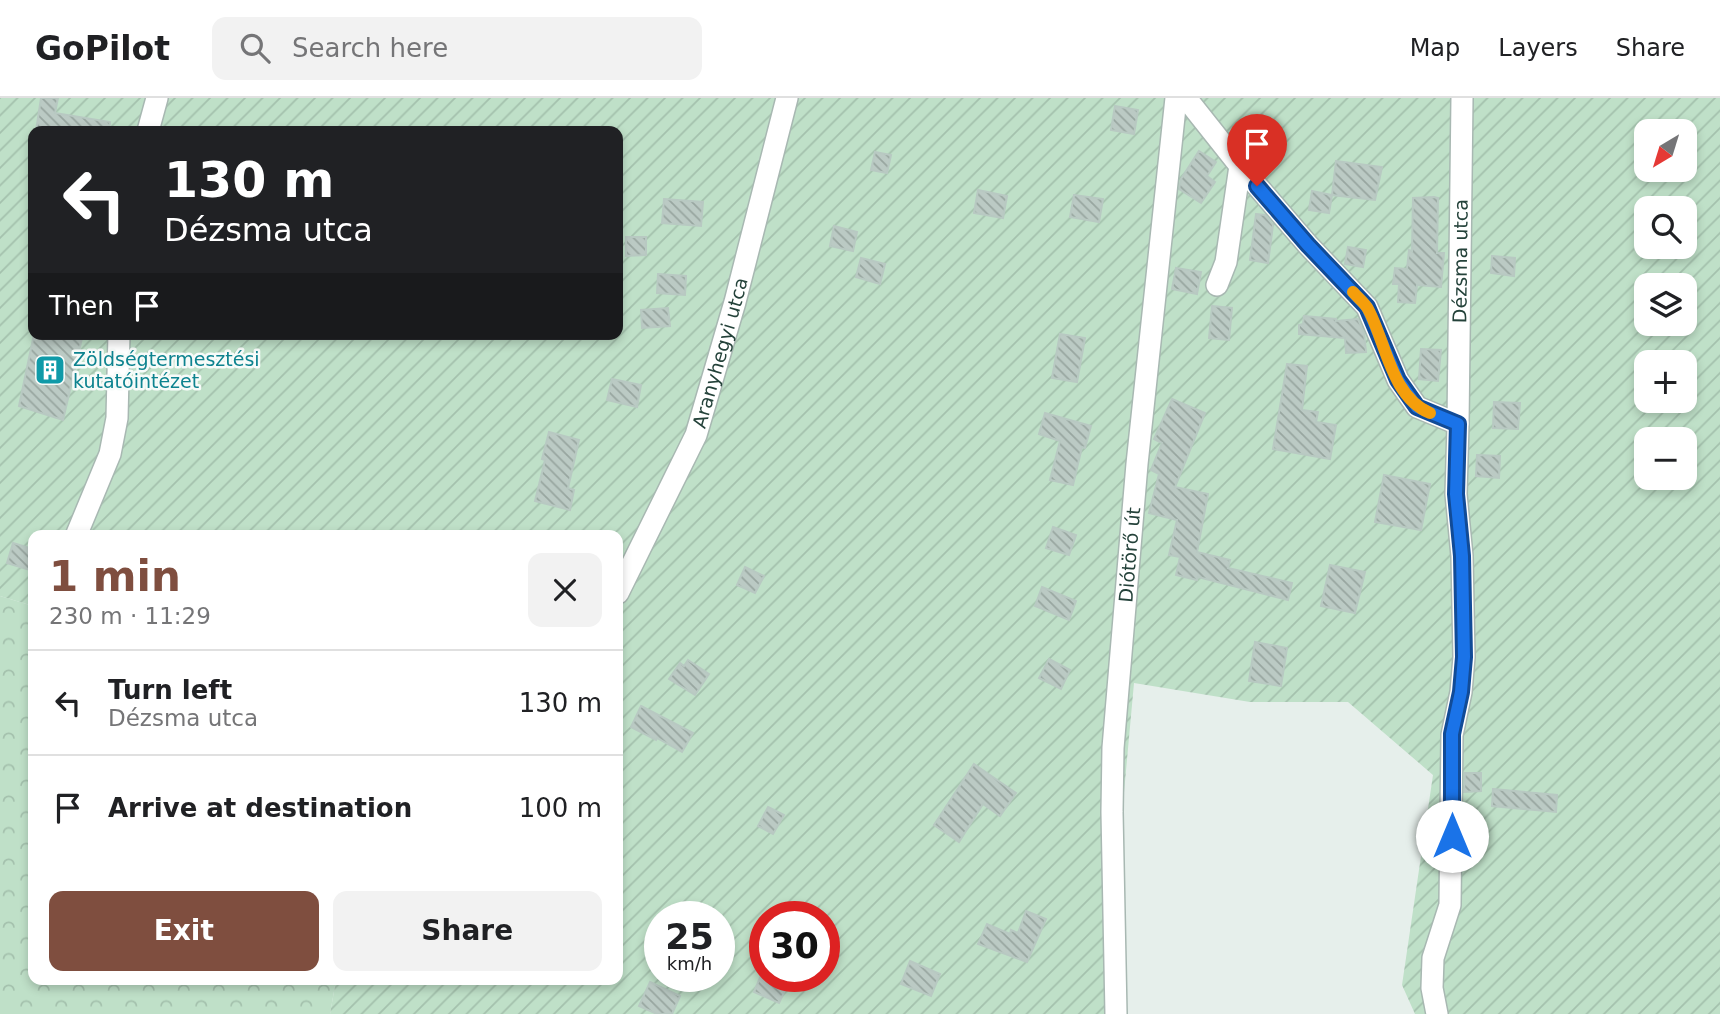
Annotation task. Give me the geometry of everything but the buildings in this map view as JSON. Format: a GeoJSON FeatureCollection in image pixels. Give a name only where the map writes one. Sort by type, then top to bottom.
{"type":"FeatureCollection","features":[{"type":"Feature","properties":{"kind":"street"},"geometry":{"type":"LineString","coordinates":[[149,126],[157,98]]}},
{"type":"Feature","properties":{"kind":"street","name":"Aranyhegyi utca"},"geometry":{"type":"LineString","coordinates":[[623,583],[696,435],[735,302],[787,98]]}},
{"type":"Feature","properties":{"kind":"street","name":"Diótörő út"},"geometry":{"type":"LineString","coordinates":[[1116,1014],[1113,748],[1137,464],[1176,98]]}},
{"type":"Feature","properties":{"kind":"street"},"geometry":{"type":"LineString","coordinates":[[1185,98],[1308,245],[1367,307],[1398,380],[1417,407],[1458,424]]}},
{"type":"Feature","properties":{"kind":"street","name":"Dézsma utca"},"geometry":{"type":"LineString","coordinates":[[1437,1014],[1432,988],[1433,958],[1450,905],[1452,734],[1461,692],[1464,657],[1462,556],[1456,494],[1462,98]]}},
{"type":"Feature","properties":{"kind":"street"},"geometry":{"type":"LineString","coordinates":[[1217,285],[1226,262],[1240,166]]}},
{"type":"Feature","properties":{"kind":"street"},"geometry":{"type":"LineString","coordinates":[[78,530],[110,454],[117,418],[119,340]]}},
{"type":"Feature","properties":{"kind":"green space"},"geometry":{"type":"Polygon","coordinates":[[[0,98],[1720,98],[1720,1014],[1415,1014],[1402,985],[1433,775],[1348,702],[1250,702],[1134,683],[1116,880],[1127,1014],[330,1014],[335,985],[623,985],[623,530],[28,530],[28,604],[0,596],[0,98]]]}},
{"type":"Feature","properties":{"kind":"green space"},"geometry":{"type":"Polygon","coordinates":[[[0,596],[28,604],[28,985],[335,985],[330,1014],[0,1014],[0,596]]]}},
{"type":"Feature","properties":{"kind":"slow traffic"},"geometry":{"type":"LineString","coordinates":[[1353,292],[1367,307],[1398,380],[1417,407],[1430,413]]}},
{"type":"Feature","properties":{"kind":"place","name":"Zöldségtermesztési kutatóintézet"},"geometry":{"type":"Point","coordinates":[50,370]}},
{"type":"Feature","properties":{"kind":"route"},"geometry":{"type":"LineString","coordinates":[[1257,186],[1367,307],[1398,380],[1417,407],[1458,424],[1456,494],[1462,556],[1464,657],[1461,692],[1452,734],[1452,836]]}}]}
